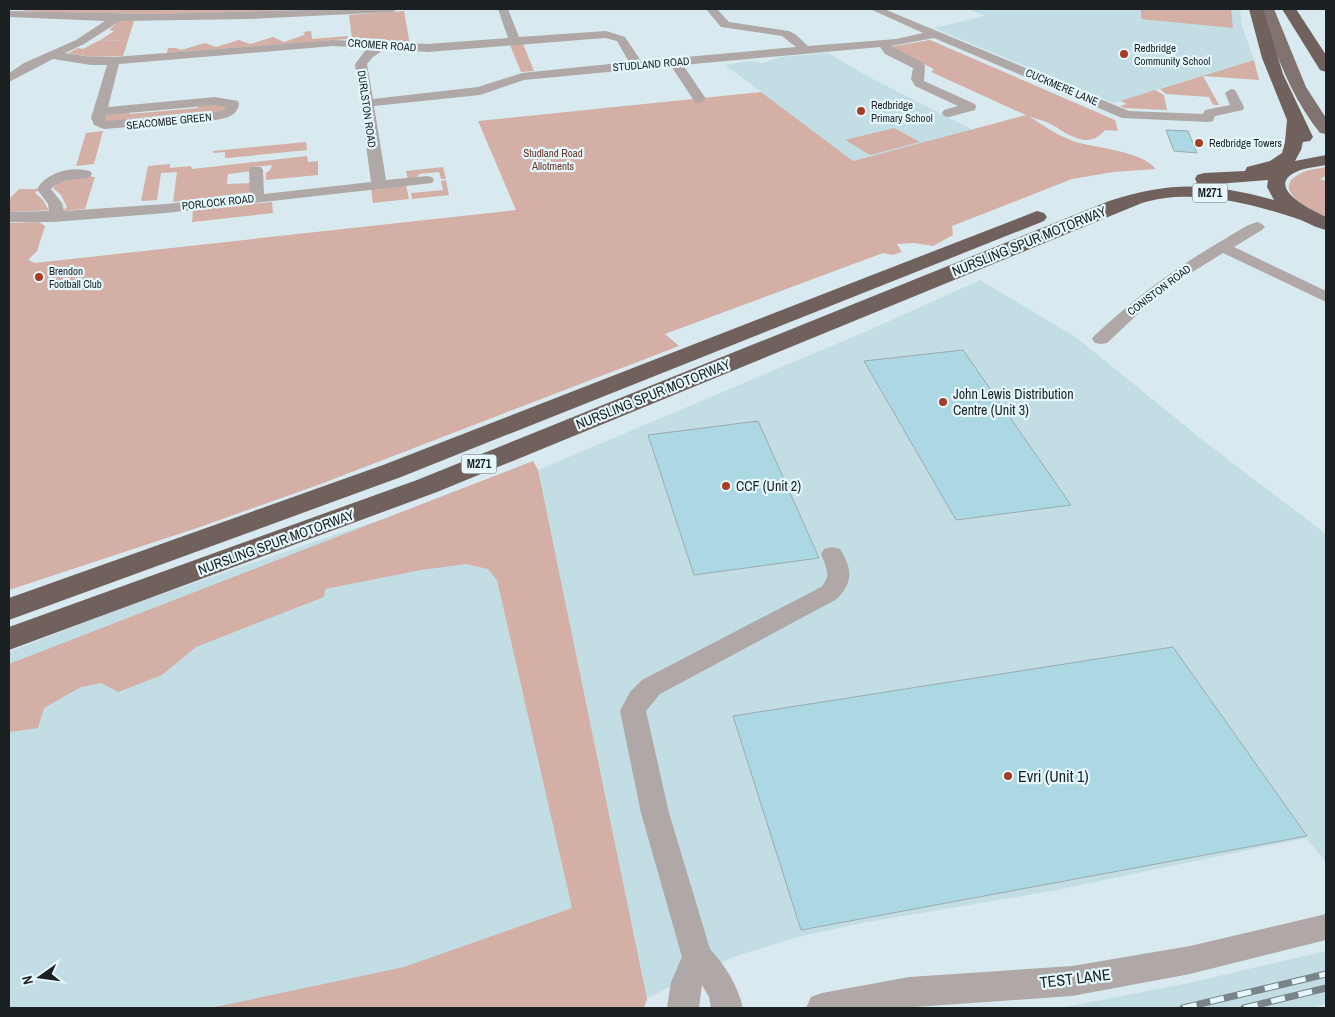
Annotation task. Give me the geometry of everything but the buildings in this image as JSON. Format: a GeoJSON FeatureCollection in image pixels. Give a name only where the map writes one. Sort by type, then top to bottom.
{"type":"FeatureCollection","features":[{"type":"Feature","properties":{"kind":"highway"},"geometry":{"type":"LineString","coordinates":[[1256,9],[1270,63],[1295,120],[1317,162]]}},
{"type":"Feature","properties":{"kind":"highway"},"geometry":{"type":"LineString","coordinates":[[1289,9],[1324,60]]}},
{"type":"Feature","properties":{"kind":"highway","name":"M271"},"geometry":{"type":"LineString","coordinates":[[1154,180],[1183,176],[1244,173],[1276,165],[1286,160],[1295,147],[1295,120]]}},
{"type":"Feature","properties":{"kind":"highway","name":"NURSLING SPUR MOTORWAY"},"geometry":{"type":"LineString","coordinates":[[9,609],[392,471],[1101,192],[1154,180],[1242,178],[1280,174],[1317,162]]}},
{"type":"Feature","properties":{"kind":"highway"},"geometry":{"type":"LineString","coordinates":[[1280,174],[1275,183],[1277,192],[1302,214],[1326,224]]}},
{"type":"Feature","properties":{"kind":"highway","name":"NURSLING SPUR MOTORWAY"},"geometry":{"type":"LineString","coordinates":[[9,639],[427,486],[1124,203],[1153,194],[1203,192],[1247,199],[1302,214]]}},
{"type":"Feature","properties":{"kind":"main road"},"geometry":{"type":"LineString","coordinates":[[1267,9],[1297,84],[1323,119]]}},
{"type":"Feature","properties":{"kind":"main road"},"geometry":{"type":"LineString","coordinates":[[1279,9],[1312,85],[1323,119]]}},
{"type":"Feature","properties":{"kind":"street"},"geometry":{"type":"LineString","coordinates":[[9,14],[118,17],[274,15],[391,9]]}},
{"type":"Feature","properties":{"kind":"street"},"geometry":{"type":"LineString","coordinates":[[503,9],[515,41]]}},
{"type":"Feature","properties":{"kind":"street"},"geometry":{"type":"LineString","coordinates":[[711,9],[725,25],[785,33],[791,36],[805,50]]}},
{"type":"Feature","properties":{"kind":"street","name":"CUCKMERE LANE"},"geometry":{"type":"LineString","coordinates":[[875,9],[1127,115],[1208,118],[1210,112],[1238,108],[1231,93]]}},
{"type":"Feature","properties":{"kind":"street"},"geometry":{"type":"LineString","coordinates":[[9,78],[28,66],[80,42],[118,17]]}},
{"type":"Feature","properties":{"kind":"street","name":"STUDLAND ROAD"},"geometry":{"type":"LineString","coordinates":[[367,103],[465,93],[537,75],[883,43],[936,34]]}},
{"type":"Feature","properties":{"kind":"street","name":"CROMER ROAD"},"geometry":{"type":"LineString","coordinates":[[52,55],[83,60],[114,61],[333,43],[369,43],[384,46],[428,48],[610,35],[621,40],[636,65]]}},
{"type":"Feature","properties":{"kind":"street"},"geometry":{"type":"LineString","coordinates":[[883,43],[889,51],[919,66],[917,79],[919,83],[970,107]]}},
{"type":"Feature","properties":{"kind":"street","name":"DURLSTON ROAD"},"geometry":{"type":"LineString","coordinates":[[379,185],[361,64],[369,54],[384,46]]}},
{"type":"Feature","properties":{"kind":"street"},"geometry":{"type":"LineString","coordinates":[[101,110],[114,61]]}},
{"type":"Feature","properties":{"kind":"street"},"geometry":{"type":"LineString","coordinates":[[675,62],[700,99]]}},
{"type":"Feature","properties":{"kind":"street","name":"SEACOMBE GREEN"},"geometry":{"type":"LineString","coordinates":[[215,100],[233,104],[232,109],[226,114],[216,116],[118,126],[104,125],[99,122],[98,118],[101,110],[215,100]]}},
{"type":"Feature","properties":{"kind":"street"},"geometry":{"type":"LineString","coordinates":[[949,113],[986,103]]}},
{"type":"Feature","properties":{"kind":"street"},"geometry":{"type":"LineString","coordinates":[[53,217],[57,210],[55,203],[44,189],[46,185],[68,172],[85,174]]}},
{"type":"Feature","properties":{"kind":"street"},"geometry":{"type":"LineString","coordinates":[[252,174],[257,198]]}},
{"type":"Feature","properties":{"kind":"street","name":"PORLOCK ROAD"},"geometry":{"type":"LineString","coordinates":[[9,217],[53,217],[427,180]]}},
{"type":"Feature","properties":{"kind":"street","name":"CONISTON ROAD"},"geometry":{"type":"LineString","coordinates":[[1101,339],[1134,308],[1172,278],[1257,227]]}},
{"type":"Feature","properties":{"kind":"street"},"geometry":{"type":"LineString","coordinates":[[1222,247],[1326,297]]}},
{"type":"Feature","properties":{"kind":"street"},"geometry":{"type":"LineString","coordinates":[[727,1008],[724,994],[715,977],[697,958],[655,813],[633,712],[639,699],[651,687],[829,593],[838,585],[840,577],[832,554]]}},
{"type":"Feature","properties":{"kind":"street","name":"TEST LANE"},"geometry":{"type":"LineString","coordinates":[[822,1008],[909,992],[1072,981],[1190,960],[1326,928]]}},
{"type":"Feature","properties":{"kind":"street"},"geometry":{"type":"LineString","coordinates":[[683,1008],[687,982],[697,958]]}},
{"type":"Feature","properties":{"kind":"shaded area","name":"Redbridge Community School"},"geometry":{"type":"Polygon","coordinates":[[[969,9],[1240,9],[1242,26],[1254,60],[1113,103],[934,28],[985,16],[969,9]]]}},
{"type":"Feature","properties":{"kind":"shaded area","name":"Redbridge Primary School"},"geometry":{"type":"Polygon","coordinates":[[[828,53],[869,77],[973,130],[853,161],[725,65],[750,61],[763,63],[780,57],[828,53]]]}},
{"type":"Feature","properties":{"kind":"shaded area"},"geometry":{"type":"Polygon","coordinates":[[[980,280],[1077,338],[1205,442],[1326,534],[1326,862],[1306,838],[1052,891],[862,923],[802,936],[736,956],[626,1008],[9,1008],[9,652],[124,607],[349,530],[538,470],[867,331],[980,280]]]}},
{"type":"Feature","properties":{"kind":"shaded area"},"geometry":{"type":"Polygon","coordinates":[[[1326,951],[1326,1004],[1308,1008],[1060,1008],[1189,983],[1326,951]]]}},
{"type":"Feature","properties":{"kind":"green space"},"geometry":{"type":"Polygon","coordinates":[[[9,9],[332,9],[157,14],[39,12],[9,9]]]}},
{"type":"Feature","properties":{"kind":"green space"},"geometry":{"type":"Polygon","coordinates":[[[1141,9],[1231,9],[1233,28],[1141,19],[1141,9]]]}},
{"type":"Feature","properties":{"kind":"green space"},"geometry":{"type":"Polygon","coordinates":[[[404,11],[410,45],[375,39],[352,39],[349,15],[404,11]]]}},
{"type":"Feature","properties":{"kind":"green space"},"geometry":{"type":"Polygon","coordinates":[[[119,21],[134,21],[128,40],[99,41],[114,31],[109,30],[119,21]]]}},
{"type":"Feature","properties":{"kind":"green space"},"geometry":{"type":"Polygon","coordinates":[[[311,31],[312,39],[348,36],[348,39],[167,53],[168,48],[181,50],[205,43],[216,47],[239,40],[250,44],[273,37],[284,42],[304,35],[303,32],[311,31]]]}},
{"type":"Feature","properties":{"kind":"green space"},"geometry":{"type":"Polygon","coordinates":[[[128,40],[123,56],[91,57],[68,53],[78,48],[83,49],[98,41],[128,40]]]}},
{"type":"Feature","properties":{"kind":"green space","name":"Studland Road Allotments"},"geometry":{"type":"Polygon","coordinates":[[[930,40],[1115,120],[1118,131],[1105,130],[1094,138],[1083,140],[1071,136],[1048,123],[1030,117],[1067,139],[1129,154],[1149,163],[1156,169],[1113,172],[1072,179],[952,226],[953,235],[933,246],[914,243],[897,244],[902,252],[892,255],[883,253],[665,334],[679,346],[318,485],[197,528],[9,590],[9,223],[39,222],[45,226],[37,251],[28,260],[35,263],[516,210],[478,121],[761,92],[853,161],[1026,115],[931,72],[934,69],[889,47],[930,40]]]}},
{"type":"Feature","properties":{"kind":"green space"},"geometry":{"type":"Polygon","coordinates":[[[523,44],[534,71],[521,72],[510,45],[523,44]]]}},
{"type":"Feature","properties":{"kind":"green space"},"geometry":{"type":"Polygon","coordinates":[[[1254,60],[1259,80],[1203,76],[1219,105],[1213,105],[1209,97],[1166,94],[1160,89],[1254,60]]]}},
{"type":"Feature","properties":{"kind":"green space"},"geometry":{"type":"Polygon","coordinates":[[[1155,90],[1164,95],[1167,110],[1124,108],[1120,106],[1127,104],[1120,101],[1155,90]]]}},
{"type":"Feature","properties":{"kind":"green space"},"geometry":{"type":"Polygon","coordinates":[[[206,103],[227,106],[221,113],[196,117],[197,112],[128,119],[126,123],[108,123],[104,120],[104,117],[107,115],[130,110],[129,114],[198,108],[198,104],[206,103]]]}},
{"type":"Feature","properties":{"kind":"green space"},"geometry":{"type":"Polygon","coordinates":[[[894,128],[920,142],[870,155],[845,140],[894,128]]]}},
{"type":"Feature","properties":{"kind":"green space"},"geometry":{"type":"Polygon","coordinates":[[[103,131],[94,164],[76,166],[86,133],[103,131]]]}},
{"type":"Feature","properties":{"kind":"green space"},"geometry":{"type":"Polygon","coordinates":[[[306,142],[307,150],[228,158],[225,158],[225,152],[213,153],[213,151],[306,142]]]}},
{"type":"Feature","properties":{"kind":"green space"},"geometry":{"type":"Polygon","coordinates":[[[307,156],[308,162],[318,161],[318,175],[266,180],[266,173],[272,165],[253,167],[253,171],[228,174],[227,184],[253,183],[254,192],[173,202],[177,172],[161,173],[157,200],[141,201],[148,166],[170,164],[170,168],[191,166],[192,169],[307,156]]]}},
{"type":"Feature","properties":{"kind":"green space"},"geometry":{"type":"Polygon","coordinates":[[[443,167],[446,179],[441,179],[439,172],[419,174],[416,178],[408,180],[406,171],[443,167]]]}},
{"type":"Feature","properties":{"kind":"green space"},"geometry":{"type":"Polygon","coordinates":[[[1326,167],[1326,176],[1320,179],[1326,181],[1326,218],[1298,201],[1292,195],[1289,188],[1290,182],[1299,174],[1326,167]]]}},
{"type":"Feature","properties":{"kind":"green space"},"geometry":{"type":"Polygon","coordinates":[[[85,176],[95,177],[85,209],[62,211],[67,207],[61,195],[53,188],[57,183],[85,176]]]}},
{"type":"Feature","properties":{"kind":"green space"},"geometry":{"type":"Polygon","coordinates":[[[446,180],[449,195],[412,199],[411,193],[443,190],[441,181],[446,180]]]}},
{"type":"Feature","properties":{"kind":"green space"},"geometry":{"type":"Polygon","coordinates":[[[406,185],[409,199],[373,203],[371,188],[406,185]]]}},
{"type":"Feature","properties":{"kind":"green space"},"geometry":{"type":"Polygon","coordinates":[[[19,189],[40,189],[35,193],[43,200],[48,209],[52,210],[9,212],[9,199],[19,189]]]}},
{"type":"Feature","properties":{"kind":"green space"},"geometry":{"type":"Polygon","coordinates":[[[272,202],[273,213],[192,222],[193,210],[272,202]]]}},
{"type":"Feature","properties":{"kind":"green space"},"geometry":{"type":"Polygon","coordinates":[[[533,461],[538,470],[647,999],[644,1008],[211,1008],[404,967],[572,908],[497,580],[488,569],[466,564],[421,570],[325,589],[324,597],[196,647],[162,675],[118,692],[101,683],[81,687],[44,708],[38,728],[9,732],[9,664],[533,461]]]}},
{"type":"Feature","properties":{"kind":"railway"},"geometry":{"type":"LineString","coordinates":[[1183,1008],[1326,974]]}},
{"type":"Feature","properties":{"kind":"railway"},"geometry":{"type":"LineString","coordinates":[[1244,1008],[1326,988]]}},
{"type":"Feature","properties":{"kind":"place","name":"Redbridge Community School"},"geometry":{"type":"Point","coordinates":[1124,54]}},
{"type":"Feature","properties":{"kind":"place","name":"Redbridge Primary School"},"geometry":{"type":"Point","coordinates":[861,111]}},
{"type":"Feature","properties":{"kind":"place","name":"Redbridge Towers"},"geometry":{"type":"Point","coordinates":[1199,143]}},
{"type":"Feature","properties":{"kind":"place","name":"Brendon Football Club"},"geometry":{"type":"Point","coordinates":[39,277]}},
{"type":"Feature","properties":{"kind":"place","name":"John Lewis Distribution Centre (Unit 3)"},"geometry":{"type":"Point","coordinates":[943,402]}},
{"type":"Feature","properties":{"kind":"place","name":"CCF (Unit 2)"},"geometry":{"type":"Point","coordinates":[726,486]}},
{"type":"Feature","properties":{"kind":"place","name":"Evri (Unit 1)"},"geometry":{"type":"Point","coordinates":[1008,776]}}]}
